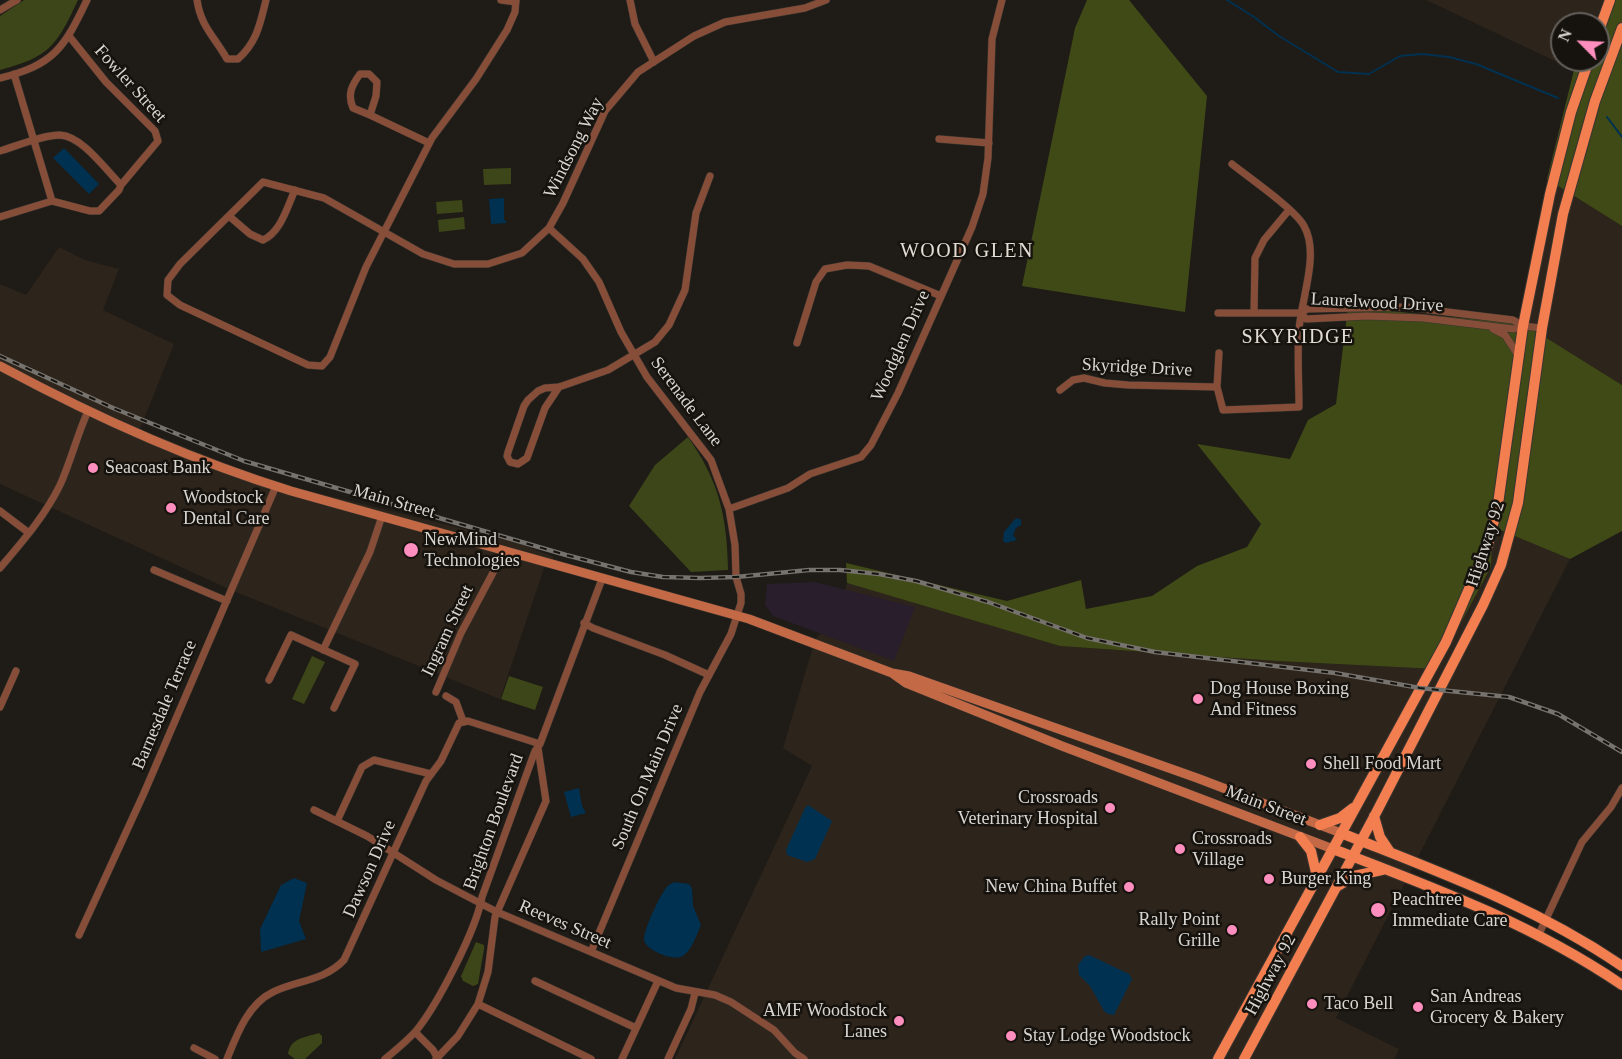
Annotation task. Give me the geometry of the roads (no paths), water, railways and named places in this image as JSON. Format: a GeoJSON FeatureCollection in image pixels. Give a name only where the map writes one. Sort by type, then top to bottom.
{"type":"FeatureCollection","features":[{"type":"Feature","properties":{"kind":"main road","name":"Highway 92"},"geometry":{"type":"LineString","coordinates":[[1244,1059],[1361,841],[1501,565],[1518,503],[1542,328],[1567,194],[1595,101],[1622,28]]}},
{"type":"Feature","properties":{"kind":"main road","name":"Highway 92"},"geometry":{"type":"LineString","coordinates":[[1218,1059],[1454,625],[1488,545],[1495,520],[1522,326],[1550,194],[1571,112],[1585,72]]}},
{"type":"Feature","properties":{"kind":"main road","name":"Main Street"},"geometry":{"type":"LineString","coordinates":[[0,366],[88,411],[202,461],[276,486],[769,627],[892,673],[909,675],[1197,778],[1488,891],[1546,920],[1622,966]]}},
{"type":"Feature","properties":{"kind":"main road"},"geometry":{"type":"LineString","coordinates":[[1454,625],[1469,631]]}},
{"type":"Feature","properties":{"kind":"main road","name":"Main Street"},"geometry":{"type":"LineString","coordinates":[[892,673],[906,683],[1011,726],[1481,908],[1539,934],[1585,960],[1622,985]]}},
{"type":"Feature","properties":{"kind":"main road"},"geometry":{"type":"LineString","coordinates":[[1320,825],[1340,818],[1357,804]]}},
{"type":"Feature","properties":{"kind":"main road"},"geometry":{"type":"LineString","coordinates":[[1374,816],[1380,837],[1390,852]]}},
{"type":"Feature","properties":{"kind":"main road"},"geometry":{"type":"LineString","coordinates":[[1300,837],[1311,851],[1317,877]]}},
{"type":"Feature","properties":{"kind":"main road"},"geometry":{"type":"LineString","coordinates":[[1336,888],[1354,876],[1385,870]]}},
{"type":"Feature","properties":{"kind":"street"},"geometry":{"type":"LineString","coordinates":[[0,10],[17,0]]}},
{"type":"Feature","properties":{"kind":"street"},"geometry":{"type":"LineString","coordinates":[[0,78],[44,62],[62,46],[87,0]]}},
{"type":"Feature","properties":{"kind":"street"},"geometry":{"type":"LineString","coordinates":[[197,0],[203,25],[218,43],[227,59],[238,59],[256,38],[266,0]]}},
{"type":"Feature","properties":{"kind":"street"},"geometry":{"type":"LineString","coordinates":[[501,0],[516,1]]}},
{"type":"Feature","properties":{"kind":"street"},"geometry":{"type":"LineString","coordinates":[[630,0],[636,24],[654,62]]}},
{"type":"Feature","properties":{"kind":"street","name":"Windsong Way"},"geometry":{"type":"LineString","coordinates":[[516,1],[507,30],[476,79],[429,143],[384,233],[366,267],[330,357],[322,366],[309,364],[180,305],[167,295],[168,280],[180,264],[262,182],[324,198],[384,233],[423,254],[454,264],[488,264],[522,253],[549,228],[563,204],[605,111],[638,72],[694,36],[724,22],[805,8],[826,0]]}},
{"type":"Feature","properties":{"kind":"street","name":"Woodglen Drive"},"geometry":{"type":"LineString","coordinates":[[729,509],[788,488],[810,474],[861,456],[871,444],[898,393],[972,227],[983,194],[989,142],[992,39],[1002,0]]}},
{"type":"Feature","properties":{"kind":"street","name":"Fowler Street"},"geometry":{"type":"LineString","coordinates":[[52,201],[60,201],[90,211],[99,211],[156,146],[158,135],[98,73],[69,36]]}},
{"type":"Feature","properties":{"kind":"street"},"geometry":{"type":"LineString","coordinates":[[0,217],[52,201],[14,74]]}},
{"type":"Feature","properties":{"kind":"street"},"geometry":{"type":"LineString","coordinates":[[370,115],[376,96],[377,82],[369,74],[360,74],[352,85],[349,99],[353,108],[429,143]]}},
{"type":"Feature","properties":{"kind":"street"},"geometry":{"type":"LineString","coordinates":[[0,151],[59,135],[76,140],[121,185]]}},
{"type":"Feature","properties":{"kind":"street"},"geometry":{"type":"LineString","coordinates":[[939,139],[989,142]]}},
{"type":"Feature","properties":{"kind":"street"},"geometry":{"type":"LineString","coordinates":[[1232,164],[1304,224],[1310,251],[1301,313]]}},
{"type":"Feature","properties":{"kind":"street"},"geometry":{"type":"LineString","coordinates":[[559,387],[545,408],[526,458],[518,464],[510,462],[508,452],[528,400],[544,388],[559,387],[608,370],[634,356],[663,334],[681,301],[688,277],[696,213],[710,176]]}},
{"type":"Feature","properties":{"kind":"street"},"geometry":{"type":"LineString","coordinates":[[229,216],[250,234],[263,240],[275,231],[295,190]]}},
{"type":"Feature","properties":{"kind":"street"},"geometry":{"type":"LineString","coordinates":[[1254,313],[1255,258],[1264,240],[1289,210]]}},
{"type":"Feature","properties":{"kind":"street","name":"Serenade Lane"},"geometry":{"type":"LineString","coordinates":[[549,228],[583,259],[599,282],[634,356],[654,387],[711,460],[729,509],[734,531],[736,577],[741,594],[737,617]]}},
{"type":"Feature","properties":{"kind":"street"},"geometry":{"type":"LineString","coordinates":[[796,343],[816,282],[825,269],[847,265],[869,266],[941,296]]}},
{"type":"Feature","properties":{"kind":"street","name":"Laurelwood Drive"},"geometry":{"type":"LineString","coordinates":[[1218,313],[1301,313],[1308,309],[1406,307],[1513,320],[1522,326]]}},
{"type":"Feature","properties":{"kind":"street","name":"Laurelwood Drive"},"geometry":{"type":"LineString","coordinates":[[1301,313],[1306,319],[1367,316],[1412,317],[1488,327],[1542,328]]}},
{"type":"Feature","properties":{"kind":"street","name":"Skyridge Drive"},"geometry":{"type":"LineString","coordinates":[[1219,353],[1217,387],[1223,410],[1299,407],[1301,313]]}},
{"type":"Feature","properties":{"kind":"street","name":"Laurelwood Drive"},"geometry":{"type":"LineString","coordinates":[[1488,327],[1505,335],[1518,355]]}},
{"type":"Feature","properties":{"kind":"street","name":"Skyridge Drive"},"geometry":{"type":"LineString","coordinates":[[1060,390],[1073,380],[1084,378],[1105,383],[1217,387]]}},
{"type":"Feature","properties":{"kind":"street"},"geometry":{"type":"LineString","coordinates":[[0,568],[45,512],[59,486],[88,411]]}},
{"type":"Feature","properties":{"kind":"street","name":"Barnesdale Terrace"},"geometry":{"type":"LineString","coordinates":[[79,935],[140,801],[276,486]]}},
{"type":"Feature","properties":{"kind":"street"},"geometry":{"type":"LineString","coordinates":[[0,510],[29,533]]}},
{"type":"Feature","properties":{"kind":"street"},"geometry":{"type":"LineString","coordinates":[[323,650],[370,552],[382,516]]}},
{"type":"Feature","properties":{"kind":"street","name":"Ingram Street"},"geometry":{"type":"LineString","coordinates":[[436,692],[461,633],[505,550]]}},
{"type":"Feature","properties":{"kind":"street"},"geometry":{"type":"LineString","coordinates":[[154,570],[227,601]]}},
{"type":"Feature","properties":{"kind":"street","name":"Brighton Boulevard"},"geometry":{"type":"LineString","coordinates":[[385,1059],[415,1032],[432,1009],[451,972],[480,904],[532,759],[539,746],[602,579]]}},
{"type":"Feature","properties":{"kind":"street","name":"South On Main Drive"},"geometry":{"type":"LineString","coordinates":[[591,952],[700,692],[728,642],[737,617]]}},
{"type":"Feature","properties":{"kind":"street"},"geometry":{"type":"LineString","coordinates":[[584,623],[709,675]]}},
{"type":"Feature","properties":{"kind":"street"},"geometry":{"type":"LineString","coordinates":[[269,680],[291,635],[355,664],[334,708]]}},
{"type":"Feature","properties":{"kind":"street"},"geometry":{"type":"LineString","coordinates":[[0,707],[16,671]]}},
{"type":"Feature","properties":{"kind":"street"},"geometry":{"type":"LineString","coordinates":[[415,1032],[433,1050],[437,1059],[458,1036],[478,1004],[488,972],[492,924],[546,801],[539,746],[463,721],[456,702],[446,696]]}},
{"type":"Feature","properties":{"kind":"street","name":"Dawson Drive"},"geometry":{"type":"LineString","coordinates":[[227,1059],[250,1012],[261,1000],[274,992],[323,976],[334,970],[344,960],[431,774],[441,762],[456,727],[463,721]]}},
{"type":"Feature","properties":{"kind":"street"},"geometry":{"type":"LineString","coordinates":[[337,821],[362,767],[374,760],[431,774]]}},
{"type":"Feature","properties":{"kind":"street"},"geometry":{"type":"LineString","coordinates":[[1539,934],[1582,842],[1611,807],[1622,789]]}},
{"type":"Feature","properties":{"kind":"street","name":"Reeves Street"},"geometry":{"type":"LineString","coordinates":[[314,810],[367,836],[436,880],[497,912],[658,981],[695,993],[715,995],[731,1002],[774,1030],[795,1053],[804,1059]]}},
{"type":"Feature","properties":{"kind":"street"},"geometry":{"type":"LineString","coordinates":[[535,981],[636,1028]]}},
{"type":"Feature","properties":{"kind":"street"},"geometry":{"type":"LineString","coordinates":[[622,1059],[658,981]]}},
{"type":"Feature","properties":{"kind":"street"},"geometry":{"type":"LineString","coordinates":[[668,1059],[691,1009],[695,993]]}},
{"type":"Feature","properties":{"kind":"street"},"geometry":{"type":"LineString","coordinates":[[478,1004],[591,1059]]}},
{"type":"Feature","properties":{"kind":"street"},"geometry":{"type":"LineString","coordinates":[[194,1048],[215,1059]]}},
{"type":"Feature","properties":{"kind":"water"},"geometry":{"type":"Polygon","coordinates":[[[64,148],[99,184],[89,194],[53,158],[64,148]]]}},
{"type":"Feature","properties":{"kind":"water"},"geometry":{"type":"Polygon","coordinates":[[[504,198],[504,219],[507,223],[491,224],[489,199],[504,198]]]}},
{"type":"Feature","properties":{"kind":"water"},"geometry":{"type":"Polygon","coordinates":[[[1018,518],[1021,520],[1021,525],[1016,528],[1013,535],[1017,540],[1006,543],[1003,541],[1004,532],[1018,518]]]}},
{"type":"Feature","properties":{"kind":"water"},"geometry":{"type":"Polygon","coordinates":[[[579,788],[582,806],[586,813],[571,817],[564,792],[579,788]]]}},
{"type":"Feature","properties":{"kind":"water"},"geometry":{"type":"Polygon","coordinates":[[[808,805],[832,821],[815,859],[807,862],[787,855],[786,850],[808,805]]]}},
{"type":"Feature","properties":{"kind":"water"},"geometry":{"type":"Polygon","coordinates":[[[294,878],[307,883],[299,921],[306,939],[261,952],[260,929],[281,885],[294,878]]]}},
{"type":"Feature","properties":{"kind":"water"},"geometry":{"type":"Polygon","coordinates":[[[674,882],[689,884],[692,888],[693,906],[701,925],[688,952],[677,958],[654,951],[644,940],[649,921],[660,898],[667,887],[674,882]]]}},
{"type":"Feature","properties":{"kind":"water"},"geometry":{"type":"Polygon","coordinates":[[[1089,955],[1129,974],[1132,979],[1114,1015],[1104,1011],[1090,986],[1079,975],[1078,965],[1085,956],[1089,955]]]}},
{"type":"Feature","properties":{"kind":"waterway"},"geometry":{"type":"LineString","coordinates":[[1227,0],[1279,36],[1338,72],[1369,74],[1400,56],[1422,54],[1449,57],[1476,64],[1558,98]]}},
{"type":"Feature","properties":{"kind":"waterway"},"geometry":{"type":"LineString","coordinates":[[1607,117],[1622,137]]}},
{"type":"Feature","properties":{"kind":"railway"},"geometry":{"type":"LineString","coordinates":[[0,356],[113,408],[244,461],[631,572],[663,577],[700,578],[809,570],[879,574],[916,581],[988,602],[1087,638],[1155,652],[1335,673],[1420,688],[1509,697],[1558,714],[1622,752]]}},
{"type":"Feature","properties":{"kind":"place","name":"Seacoast Bank"},"geometry":{"type":"Point","coordinates":[93,468]}},
{"type":"Feature","properties":{"kind":"place","name":"Woodstock Dental Care"},"geometry":{"type":"Point","coordinates":[171,508]}},
{"type":"Feature","properties":{"kind":"place","name":"NewMind Technologies"},"geometry":{"type":"Point","coordinates":[411,550]}},
{"type":"Feature","properties":{"kind":"place","name":"Dog House Boxing And Fitness"},"geometry":{"type":"Point","coordinates":[1198,699]}},
{"type":"Feature","properties":{"kind":"place","name":"Shell Food Mart"},"geometry":{"type":"Point","coordinates":[1311,764]}},
{"type":"Feature","properties":{"kind":"place","name":"Crossroads Veterinary Hospital"},"geometry":{"type":"Point","coordinates":[1110,808]}},
{"type":"Feature","properties":{"kind":"place","name":"Crossroads Village"},"geometry":{"type":"Point","coordinates":[1180,849]}},
{"type":"Feature","properties":{"kind":"place","name":"Burger King"},"geometry":{"type":"Point","coordinates":[1269,879]}},
{"type":"Feature","properties":{"kind":"place","name":"New China Buffet"},"geometry":{"type":"Point","coordinates":[1129,887]}},
{"type":"Feature","properties":{"kind":"place","name":"Peachtree Immediate Care"},"geometry":{"type":"Point","coordinates":[1378,910]}},
{"type":"Feature","properties":{"kind":"place","name":"Rally Point Grille"},"geometry":{"type":"Point","coordinates":[1232,930]}},
{"type":"Feature","properties":{"kind":"place","name":"Taco Bell"},"geometry":{"type":"Point","coordinates":[1312,1004]}},
{"type":"Feature","properties":{"kind":"place","name":"San Andreas Grocery & Bakery"},"geometry":{"type":"Point","coordinates":[1418,1007]}},
{"type":"Feature","properties":{"kind":"place","name":"AMF Woodstock Lanes"},"geometry":{"type":"Point","coordinates":[899,1021]}},
{"type":"Feature","properties":{"kind":"place","name":"Stay Lodge Woodstock"},"geometry":{"type":"Point","coordinates":[1011,1036]}},
{"type":"Feature","properties":{"kind":"district","name":"WOOD GLEN"},"geometry":{"type":"Point","coordinates":[967,252]}},
{"type":"Feature","properties":{"kind":"district","name":"SKYRIDGE"},"geometry":{"type":"Point","coordinates":[1298,338]}}]}
